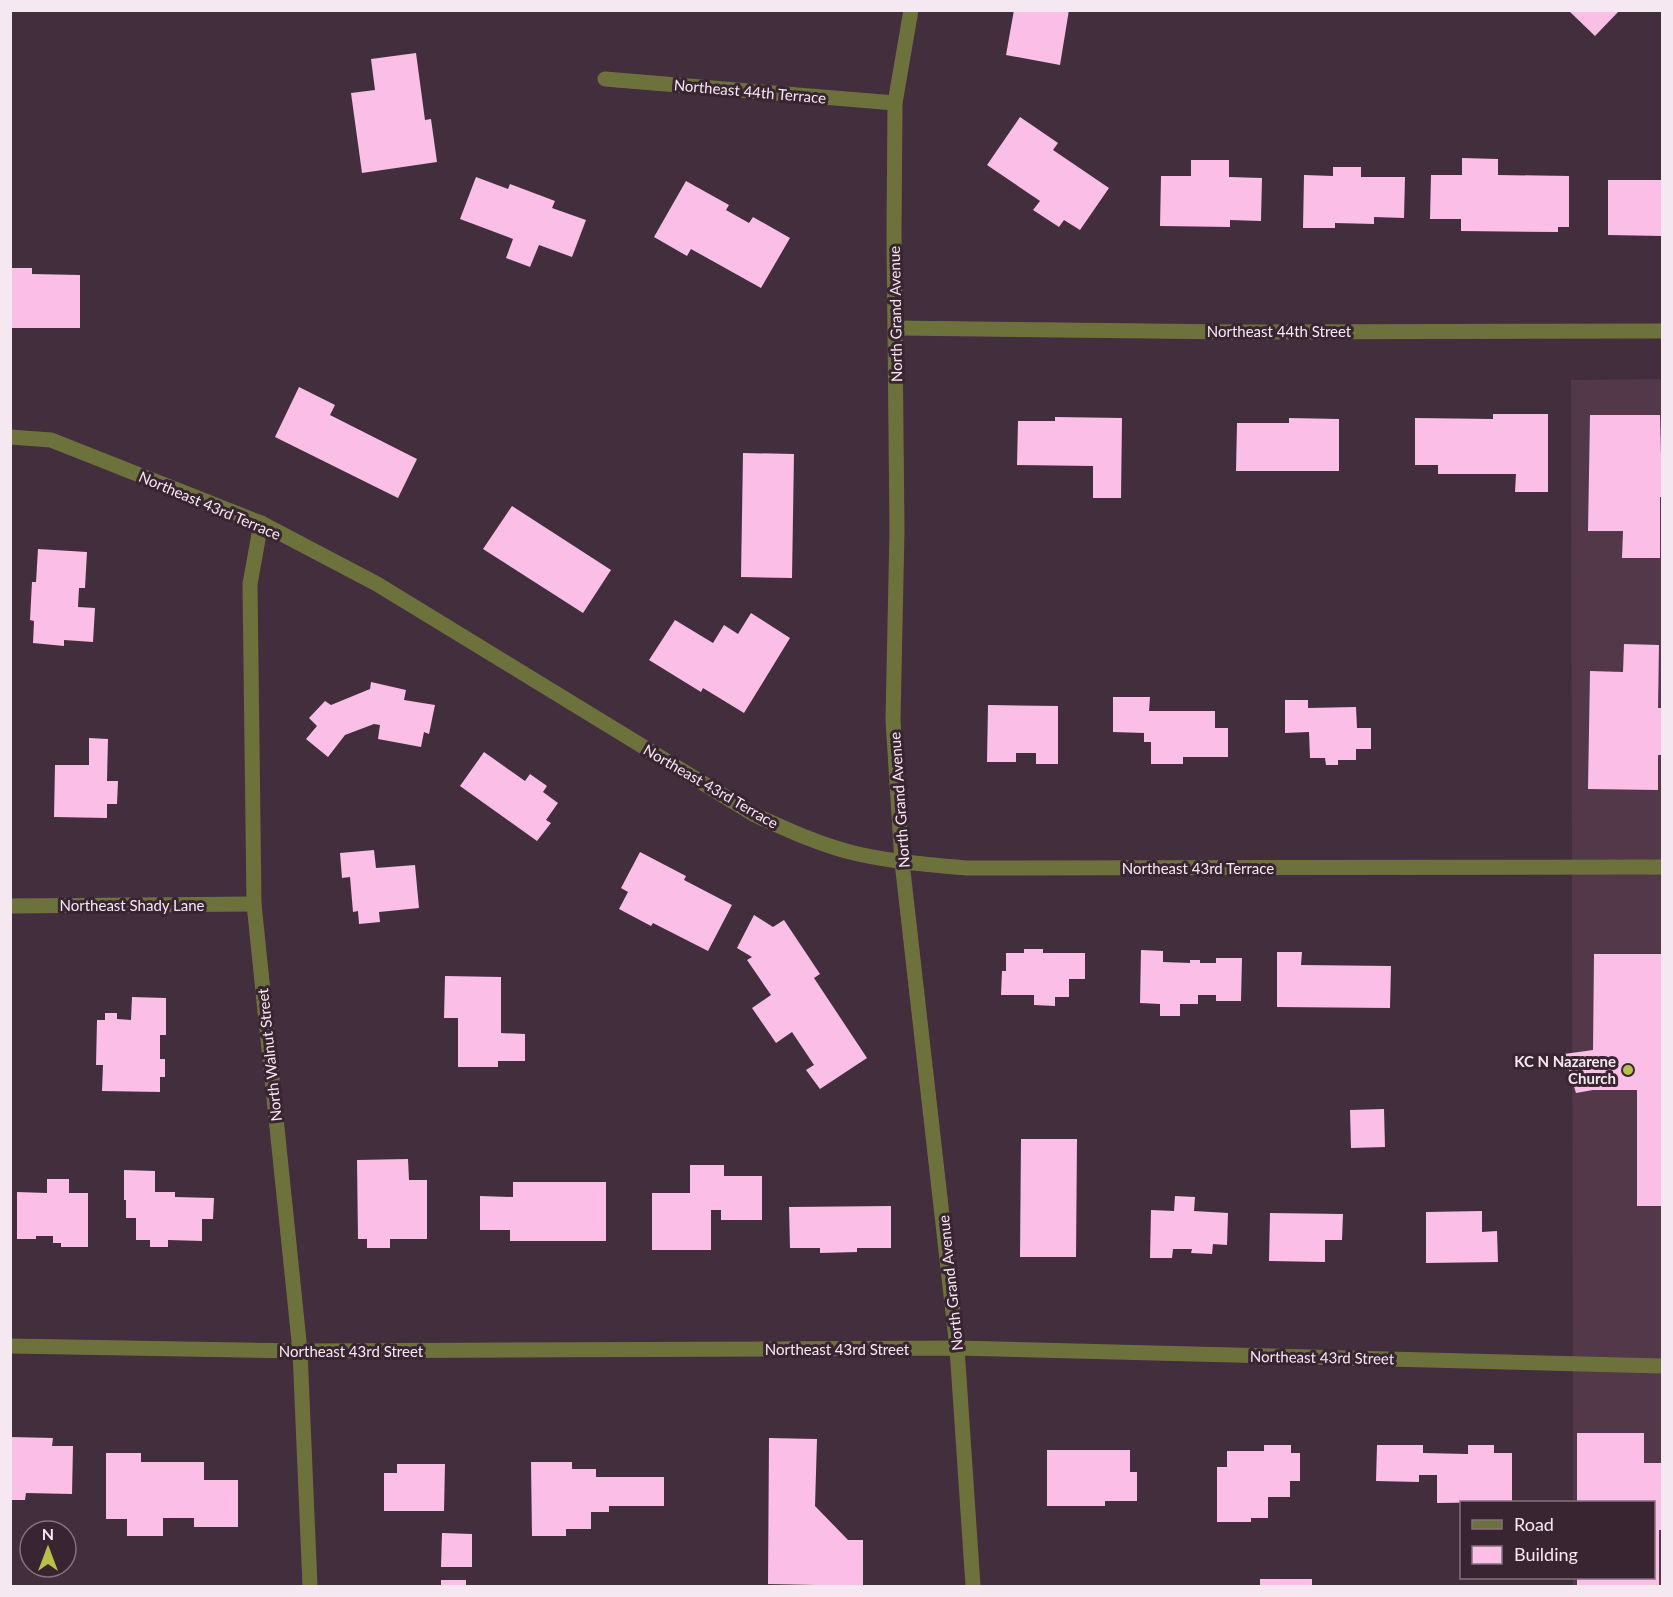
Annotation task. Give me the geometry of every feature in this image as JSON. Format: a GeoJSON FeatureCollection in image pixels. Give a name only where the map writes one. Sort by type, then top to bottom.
{"type":"FeatureCollection","features":[{"type":"Feature","properties":{"kind":"street","name":"North Grand Avenue"},"geometry":{"type":"LineString","coordinates":[[911,10],[895,103],[897,530],[893,720],[902,862],[957,1348],[974,1587]]}},
{"type":"Feature","properties":{"kind":"street","name":"Northeast 44th Terrace"},"geometry":{"type":"LineString","coordinates":[[605,79],[895,103]]}},
{"type":"Feature","properties":{"kind":"street","name":"Northeast 44th Street"},"geometry":{"type":"LineString","coordinates":[[896,328],[1234,332],[1662,331]]}},
{"type":"Feature","properties":{"kind":"street","name":"Northeast 43rd Terrace"},"geometry":{"type":"LineString","coordinates":[[10,437],[51,440],[261,523],[377,584],[755,815],[804,837],[856,854],[902,862],[967,868],[1662,867]]}},
{"type":"Feature","properties":{"kind":"street","name":"North Walnut Street"},"geometry":{"type":"LineString","coordinates":[[261,523],[250,584],[254,904],[300,1352],[310,1587]]}},
{"type":"Feature","properties":{"kind":"street","name":"Northeast Shady Lane"},"geometry":{"type":"LineString","coordinates":[[10,906],[254,904]]}},
{"type":"Feature","properties":{"kind":"street","name":"Northeast 43rd Street"},"geometry":{"type":"LineString","coordinates":[[10,1346],[300,1352],[957,1348],[1662,1366]]}},
{"type":"Feature","properties":{"kind":"shaded area"},"geometry":{"type":"Polygon","coordinates":[[[1662,379],[1662,1586],[1573,1586],[1573,1579],[1655,1579],[1655,1501],[1573,1501],[1571,380],[1662,379]]]}},
{"type":"Feature","properties":{"kind":"building"},"geometry":{"type":"Polygon","coordinates":[[[1014,10],[1069,10],[1060,65],[1006,55],[1014,10]]]}},
{"type":"Feature","properties":{"kind":"building"},"geometry":{"type":"Polygon","coordinates":[[[1568,10],[1620,10],[1595,36],[1568,10]]]}},
{"type":"Feature","properties":{"kind":"building"},"geometry":{"type":"Polygon","coordinates":[[[416,53],[425,120],[431,119],[437,162],[362,173],[351,93],[375,90],[371,59],[416,53]]]}},
{"type":"Feature","properties":{"kind":"building"},"geometry":{"type":"Polygon","coordinates":[[[1020,117],[1058,143],[1053,150],[1109,188],[1080,230],[1064,220],[1059,227],[1033,210],[1040,201],[987,165],[1020,117]]]}},
{"type":"Feature","properties":{"kind":"building"},"geometry":{"type":"Polygon","coordinates":[[[1462,158],[1498,159],[1498,175],[1569,176],[1569,227],[1558,227],[1558,232],[1461,231],[1461,219],[1430,219],[1431,175],[1462,175],[1462,158]]]}},
{"type":"Feature","properties":{"kind":"building"},"geometry":{"type":"Polygon","coordinates":[[[1191,160],[1229,160],[1229,177],[1262,178],[1261,221],[1230,220],[1230,227],[1160,226],[1161,176],[1191,176],[1191,160]]]}},
{"type":"Feature","properties":{"kind":"building"},"geometry":{"type":"Polygon","coordinates":[[[1333,167],[1361,167],[1361,177],[1405,177],[1404,218],[1374,217],[1374,224],[1335,223],[1335,228],[1303,228],[1304,175],[1333,176],[1333,167]]]}},
{"type":"Feature","properties":{"kind":"building"},"geometry":{"type":"Polygon","coordinates":[[[476,177],[508,189],[510,184],[555,201],[552,208],[586,220],[572,257],[539,245],[530,267],[506,258],[513,239],[460,219],[476,177]]]}},
{"type":"Feature","properties":{"kind":"building"},"geometry":{"type":"Polygon","coordinates":[[[1608,180],[1662,180],[1662,236],[1608,235],[1608,180]]]}},
{"type":"Feature","properties":{"kind":"building"},"geometry":{"type":"Polygon","coordinates":[[[686,181],[729,205],[726,210],[749,223],[753,217],[790,238],[761,288],[691,249],[687,256],[654,237],[686,181]]]}},
{"type":"Feature","properties":{"kind":"building"},"geometry":{"type":"Polygon","coordinates":[[[10,268],[32,268],[32,274],[80,275],[80,328],[10,328],[10,268]]]}},
{"type":"Feature","properties":{"kind":"building"},"geometry":{"type":"Polygon","coordinates":[[[299,387],[335,405],[330,415],[417,459],[398,498],[275,437],[299,387]]]}},
{"type":"Feature","properties":{"kind":"building"},"geometry":{"type":"Polygon","coordinates":[[[1493,414],[1548,414],[1548,492],[1515,492],[1516,474],[1438,474],[1438,465],[1415,465],[1415,418],[1493,419],[1493,414]]]}},
{"type":"Feature","properties":{"kind":"building"},"geometry":{"type":"Polygon","coordinates":[[[1590,415],[1660,415],[1662,497],[1660,497],[1660,558],[1622,558],[1623,531],[1588,531],[1590,415]]]}},
{"type":"Feature","properties":{"kind":"building"},"geometry":{"type":"Polygon","coordinates":[[[1055,417],[1122,418],[1121,498],[1093,498],[1093,466],[1017,465],[1018,421],[1055,421],[1055,417]]]}},
{"type":"Feature","properties":{"kind":"building"},"geometry":{"type":"Polygon","coordinates":[[[1289,418],[1339,419],[1339,471],[1236,471],[1237,423],[1289,423],[1289,418]]]}},
{"type":"Feature","properties":{"kind":"building"},"geometry":{"type":"Polygon","coordinates":[[[743,453],[794,454],[792,578],[741,577],[743,453]]]}},
{"type":"Feature","properties":{"kind":"building"},"geometry":{"type":"Polygon","coordinates":[[[512,506],[611,570],[583,613],[483,549],[512,506]]]}},
{"type":"Feature","properties":{"kind":"building"},"geometry":{"type":"Polygon","coordinates":[[[38,549],[87,552],[85,588],[79,588],[78,607],[95,608],[93,642],[64,640],[64,646],[33,643],[34,621],[30,620],[32,582],[36,582],[38,549]]]}},
{"type":"Feature","properties":{"kind":"building"},"geometry":{"type":"Polygon","coordinates":[[[751,613],[790,638],[744,713],[703,688],[701,692],[649,660],[675,620],[713,643],[724,625],[738,634],[751,613]]]}},
{"type":"Feature","properties":{"kind":"building"},"geometry":{"type":"Polygon","coordinates":[[[1624,644],[1659,645],[1658,708],[1662,708],[1662,755],[1658,755],[1658,790],[1588,789],[1590,671],[1623,672],[1624,644]]]}},
{"type":"Feature","properties":{"kind":"building"},"geometry":{"type":"Polygon","coordinates":[[[371,682],[406,690],[404,700],[435,705],[429,734],[424,732],[421,747],[378,739],[380,725],[374,724],[345,735],[328,757],[306,739],[317,726],[309,718],[325,701],[331,705],[370,689],[371,682]]]}},
{"type":"Feature","properties":{"kind":"building"},"geometry":{"type":"Polygon","coordinates":[[[1113,697],[1150,697],[1149,711],[1215,711],[1215,728],[1228,728],[1228,757],[1183,757],[1183,764],[1151,764],[1151,742],[1144,742],[1144,733],[1113,732],[1113,697]]]}},
{"type":"Feature","properties":{"kind":"building"},"geometry":{"type":"Polygon","coordinates":[[[1285,700],[1308,700],[1308,708],[1356,707],[1357,728],[1371,728],[1371,749],[1356,749],[1356,760],[1338,760],[1338,765],[1326,765],[1325,758],[1310,758],[1309,732],[1285,733],[1285,700]]]}},
{"type":"Feature","properties":{"kind":"building"},"geometry":{"type":"Polygon","coordinates":[[[988,705],[1058,706],[1058,764],[1036,764],[1036,753],[1016,753],[1016,762],[987,762],[988,705]]]}},
{"type":"Feature","properties":{"kind":"building"},"geometry":{"type":"Polygon","coordinates":[[[89,738],[108,739],[107,781],[118,781],[117,804],[107,804],[107,818],[54,817],[55,765],[89,765],[89,738]]]}},
{"type":"Feature","properties":{"kind":"building"},"geometry":{"type":"Polygon","coordinates":[[[484,752],[525,781],[530,774],[547,786],[543,792],[558,803],[546,820],[551,823],[537,841],[460,786],[484,752]]]}},
{"type":"Feature","properties":{"kind":"building"},"geometry":{"type":"Polygon","coordinates":[[[374,850],[376,868],[415,865],[419,908],[379,912],[380,922],[359,924],[358,911],[353,912],[350,877],[342,878],[340,853],[374,850]]]}},
{"type":"Feature","properties":{"kind":"building"},"geometry":{"type":"Polygon","coordinates":[[[640,852],[686,876],[684,880],[732,905],[708,951],[653,923],[651,926],[619,909],[628,892],[621,888],[640,852]]]}},
{"type":"Feature","properties":{"kind":"building"},"geometry":{"type":"Polygon","coordinates":[[[754,915],[773,927],[784,920],[820,974],[814,978],[867,1058],[820,1089],[806,1070],[814,1065],[792,1032],[776,1043],[752,1008],[771,995],[747,960],[752,957],[737,948],[754,915]]]}},
{"type":"Feature","properties":{"kind":"building"},"geometry":{"type":"Polygon","coordinates":[[[1024,949],[1043,949],[1043,953],[1085,953],[1085,979],[1069,979],[1069,997],[1055,997],[1055,1006],[1034,1005],[1034,995],[1001,995],[1002,971],[1006,971],[1006,953],[1024,953],[1024,949]]]}},
{"type":"Feature","properties":{"kind":"building"},"geometry":{"type":"Polygon","coordinates":[[[1141,950],[1163,951],[1163,962],[1190,963],[1190,960],[1200,960],[1200,963],[1216,963],[1216,958],[1242,958],[1241,1001],[1216,1001],[1216,995],[1198,995],[1198,1004],[1180,1004],[1180,1016],[1160,1016],[1160,1004],[1140,1003],[1141,950]]]}},
{"type":"Feature","properties":{"kind":"building"},"geometry":{"type":"Polygon","coordinates":[[[1277,952],[1302,952],[1301,965],[1391,966],[1390,1008],[1277,1007],[1277,952]]]}},
{"type":"Feature","properties":{"kind":"building","name":"KC N Nazarene Church"},"geometry":{"type":"Polygon","coordinates":[[[1594,954],[1662,954],[1662,1206],[1637,1206],[1637,1090],[1593,1090],[1576,1093],[1564,1054],[1593,1050],[1594,954]]]}},
{"type":"Feature","properties":{"kind":"building"},"geometry":{"type":"Polygon","coordinates":[[[445,976],[501,977],[501,1033],[525,1034],[525,1061],[498,1061],[498,1067],[458,1067],[458,1018],[444,1018],[445,976]]]}},
{"type":"Feature","properties":{"kind":"building"},"geometry":{"type":"Polygon","coordinates":[[[132,997],[166,998],[166,1035],[160,1035],[160,1059],[165,1059],[165,1077],[160,1077],[160,1092],[102,1091],[103,1065],[96,1065],[97,1020],[105,1020],[105,1013],[117,1013],[117,1019],[131,1020],[132,997]]]}},
{"type":"Feature","properties":{"kind":"building"},"geometry":{"type":"Polygon","coordinates":[[[1384,1109],[1385,1147],[1351,1148],[1350,1110],[1384,1109]]]}},
{"type":"Feature","properties":{"kind":"building"},"geometry":{"type":"Polygon","coordinates":[[[1021,1139],[1077,1139],[1076,1257],[1020,1257],[1021,1139]]]}},
{"type":"Feature","properties":{"kind":"building"},"geometry":{"type":"Polygon","coordinates":[[[408,1159],[409,1180],[427,1180],[427,1239],[390,1239],[390,1248],[367,1248],[367,1239],[358,1239],[357,1160],[408,1159]]]}},
{"type":"Feature","properties":{"kind":"building"},"geometry":{"type":"Polygon","coordinates":[[[690,1165],[724,1165],[724,1176],[762,1176],[762,1220],[721,1220],[721,1210],[711,1210],[711,1250],[652,1250],[652,1193],[690,1193],[690,1165]]]}},
{"type":"Feature","properties":{"kind":"building"},"geometry":{"type":"Polygon","coordinates":[[[124,1170],[155,1171],[155,1192],[175,1192],[175,1197],[214,1198],[213,1219],[202,1219],[202,1241],[168,1240],[168,1247],[150,1247],[150,1240],[136,1240],[136,1218],[126,1218],[124,1170]]]}},
{"type":"Feature","properties":{"kind":"building"},"geometry":{"type":"Polygon","coordinates":[[[47,1179],[69,1179],[69,1193],[88,1193],[88,1247],[61,1247],[61,1243],[53,1243],[53,1236],[17,1239],[17,1192],[47,1193],[47,1179]]]}},
{"type":"Feature","properties":{"kind":"building"},"geometry":{"type":"Polygon","coordinates":[[[513,1182],[606,1182],[606,1241],[510,1241],[510,1230],[480,1230],[480,1196],[513,1197],[513,1182]]]}},
{"type":"Feature","properties":{"kind":"building"},"geometry":{"type":"Polygon","coordinates":[[[1175,1196],[1195,1197],[1194,1211],[1228,1213],[1227,1245],[1213,1244],[1212,1254],[1191,1253],[1192,1249],[1173,1249],[1172,1258],[1150,1258],[1151,1210],[1174,1211],[1175,1196]]]}},
{"type":"Feature","properties":{"kind":"building"},"geometry":{"type":"Polygon","coordinates":[[[891,1206],[891,1248],[857,1248],[857,1252],[820,1253],[820,1248],[790,1248],[789,1207],[891,1206]]]}},
{"type":"Feature","properties":{"kind":"building"},"geometry":{"type":"Polygon","coordinates":[[[1482,1211],[1482,1232],[1497,1231],[1498,1262],[1426,1263],[1426,1212],[1482,1211]]]}},
{"type":"Feature","properties":{"kind":"building"},"geometry":{"type":"Polygon","coordinates":[[[1270,1213],[1343,1214],[1342,1240],[1325,1240],[1325,1262],[1269,1261],[1270,1213]]]}},
{"type":"Feature","properties":{"kind":"building"},"geometry":{"type":"Polygon","coordinates":[[[1577,1433],[1644,1433],[1644,1463],[1662,1463],[1659,1586],[1577,1586],[1577,1579],[1655,1579],[1655,1501],[1577,1501],[1577,1433]]]}},
{"type":"Feature","properties":{"kind":"building"},"geometry":{"type":"Polygon","coordinates":[[[10,1437],[53,1438],[52,1446],[73,1446],[72,1494],[26,1493],[25,1500],[10,1500],[10,1437]]]}},
{"type":"Feature","properties":{"kind":"building"},"geometry":{"type":"Polygon","coordinates":[[[769,1438],[817,1439],[815,1506],[848,1540],[863,1540],[863,1586],[768,1584],[769,1438]]]}},
{"type":"Feature","properties":{"kind":"building"},"geometry":{"type":"Polygon","coordinates":[[[1264,1445],[1291,1445],[1291,1453],[1300,1453],[1300,1481],[1290,1481],[1290,1497],[1268,1497],[1268,1518],[1251,1518],[1251,1522],[1217,1522],[1217,1467],[1227,1467],[1227,1451],[1264,1451],[1264,1445]]]}},
{"type":"Feature","properties":{"kind":"building"},"geometry":{"type":"Polygon","coordinates":[[[1377,1445],[1423,1445],[1423,1453],[1468,1454],[1468,1445],[1494,1445],[1494,1453],[1512,1453],[1512,1501],[1437,1503],[1437,1475],[1419,1475],[1419,1482],[1376,1481],[1377,1445]]]}},
{"type":"Feature","properties":{"kind":"building"},"geometry":{"type":"Polygon","coordinates":[[[1047,1450],[1130,1450],[1130,1472],[1137,1472],[1137,1501],[1105,1501],[1105,1506],[1047,1506],[1047,1450]]]}},
{"type":"Feature","properties":{"kind":"building"},"geometry":{"type":"Polygon","coordinates":[[[106,1453],[141,1453],[141,1462],[204,1462],[204,1480],[238,1480],[238,1527],[194,1527],[194,1518],[163,1518],[163,1536],[127,1536],[127,1519],[106,1519],[106,1453]]]}},
{"type":"Feature","properties":{"kind":"building"},"geometry":{"type":"Polygon","coordinates":[[[531,1462],[572,1462],[572,1469],[596,1469],[596,1477],[664,1477],[664,1506],[609,1506],[609,1512],[591,1512],[591,1529],[566,1529],[566,1536],[532,1536],[531,1462]]]}},
{"type":"Feature","properties":{"kind":"building"},"geometry":{"type":"Polygon","coordinates":[[[397,1464],[445,1464],[444,1511],[384,1511],[384,1473],[397,1473],[397,1464]]]}},
{"type":"Feature","properties":{"kind":"building"},"geometry":{"type":"Polygon","coordinates":[[[442,1533],[472,1534],[472,1567],[441,1567],[442,1533]]]}},
{"type":"Feature","properties":{"kind":"building"},"geometry":{"type":"Polygon","coordinates":[[[1260,1579],[1312,1579],[1312,1586],[1260,1586],[1260,1579]]]}},
{"type":"Feature","properties":{"kind":"building"},"geometry":{"type":"Polygon","coordinates":[[[441,1580],[466,1580],[466,1586],[441,1586],[441,1580]]]}},
{"type":"Feature","properties":{"kind":"place","name":"KC N Nazarene Church"},"geometry":{"type":"Point","coordinates":[1628,1070]}}]}
